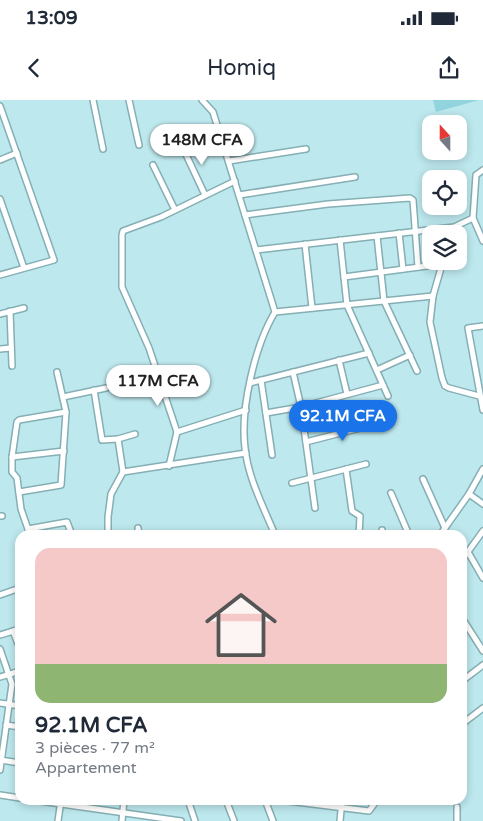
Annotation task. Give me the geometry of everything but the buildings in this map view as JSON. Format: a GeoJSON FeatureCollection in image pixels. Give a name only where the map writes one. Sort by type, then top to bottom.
{"type":"FeatureCollection","features":[{"type":"Feature","properties":{"kind":"street"},"geometry":{"type":"LineString","coordinates":[[93,100],[103,149]]}},
{"type":"Feature","properties":{"kind":"street"},"geometry":{"type":"LineString","coordinates":[[129,100],[138,145]]}},
{"type":"Feature","properties":{"kind":"street"},"geometry":{"type":"LineString","coordinates":[[202,100],[213,112],[275,312],[262,339],[250,383],[244,420],[246,453],[258,492],[273,530]]}},
{"type":"Feature","properties":{"kind":"street"},"geometry":{"type":"LineString","coordinates":[[0,106],[54,260],[0,275]]}},
{"type":"Feature","properties":{"kind":"street"},"geometry":{"type":"LineString","coordinates":[[182,146],[205,195]]}},
{"type":"Feature","properties":{"kind":"street"},"geometry":{"type":"LineString","coordinates":[[228,161],[306,149]]}},
{"type":"Feature","properties":{"kind":"street"},"geometry":{"type":"LineString","coordinates":[[0,160],[17,153]]}},
{"type":"Feature","properties":{"kind":"street"},"geometry":{"type":"LineString","coordinates":[[153,164],[175,210]]}},
{"type":"Feature","properties":{"kind":"street"},"geometry":{"type":"LineString","coordinates":[[483,170],[476,175],[472,218],[483,241]]}},
{"type":"Feature","properties":{"kind":"street"},"geometry":{"type":"LineString","coordinates":[[239,195],[355,177]]}},
{"type":"Feature","properties":{"kind":"street"},"geometry":{"type":"LineString","coordinates":[[169,466],[177,432],[149,348],[122,287],[122,235],[124,231],[175,210],[235,181]]}},
{"type":"Feature","properties":{"kind":"street"},"geometry":{"type":"LineString","coordinates":[[245,215],[328,204],[410,198],[413,200],[418,268]]}},
{"type":"Feature","properties":{"kind":"street"},"geometry":{"type":"LineString","coordinates":[[0,199],[24,268]]}},
{"type":"Feature","properties":{"kind":"street"},"geometry":{"type":"LineString","coordinates":[[458,225],[472,218]]}},
{"type":"Feature","properties":{"kind":"street"},"geometry":{"type":"LineString","coordinates":[[256,250],[422,230]]}},
{"type":"Feature","properties":{"kind":"street"},"geometry":{"type":"LineString","coordinates":[[398,233],[403,269]]}},
{"type":"Feature","properties":{"kind":"street"},"geometry":{"type":"LineString","coordinates":[[377,236],[384,301],[417,371]]}},
{"type":"Feature","properties":{"kind":"street"},"geometry":{"type":"LineString","coordinates":[[340,240],[347,305],[388,396]]}},
{"type":"Feature","properties":{"kind":"street"},"geometry":{"type":"LineString","coordinates":[[305,244],[312,308]]}},
{"type":"Feature","properties":{"kind":"street"},"geometry":{"type":"LineString","coordinates":[[344,277],[422,267]]}},
{"type":"Feature","properties":{"kind":"street"},"geometry":{"type":"LineString","coordinates":[[441,270],[433,296],[430,322],[442,378],[445,386],[449,388],[479,396]]}},
{"type":"Feature","properties":{"kind":"street"},"geometry":{"type":"LineString","coordinates":[[275,312],[433,296]]}},
{"type":"Feature","properties":{"kind":"street"},"geometry":{"type":"LineString","coordinates":[[0,314],[24,308]]}},
{"type":"Feature","properties":{"kind":"street"},"geometry":{"type":"LineString","coordinates":[[10,311],[12,366]]}},
{"type":"Feature","properties":{"kind":"street"},"geometry":{"type":"LineString","coordinates":[[483,326],[468,328],[483,410]]}},
{"type":"Feature","properties":{"kind":"street"},"geometry":{"type":"LineString","coordinates":[[0,349],[11,348]]}},
{"type":"Feature","properties":{"kind":"street"},"geometry":{"type":"LineString","coordinates":[[250,383],[369,353]]}},
{"type":"Feature","properties":{"kind":"street"},"geometry":{"type":"LineString","coordinates":[[377,370],[410,355]]}},
{"type":"Feature","properties":{"kind":"street"},"geometry":{"type":"LineString","coordinates":[[339,360],[347,394]]}},
{"type":"Feature","properties":{"kind":"street"},"geometry":{"type":"LineString","coordinates":[[19,492],[61,485],[66,412],[58,372]]}},
{"type":"Feature","properties":{"kind":"street"},"geometry":{"type":"LineString","coordinates":[[292,372],[301,407],[315,508]]}},
{"type":"Feature","properties":{"kind":"street"},"geometry":{"type":"LineString","coordinates":[[261,380],[272,455]]}},
{"type":"Feature","properties":{"kind":"street"},"geometry":{"type":"LineString","coordinates":[[266,413],[301,407],[383,385]]}},
{"type":"Feature","properties":{"kind":"street"},"geometry":{"type":"LineString","coordinates":[[63,397],[106,388]]}},
{"type":"Feature","properties":{"kind":"street"},"geometry":{"type":"LineString","coordinates":[[94,390],[102,440],[118,439],[135,434]]}},
{"type":"Feature","properties":{"kind":"street"},"geometry":{"type":"LineString","coordinates":[[177,432],[246,410]]}},
{"type":"Feature","properties":{"kind":"street"},"geometry":{"type":"LineString","coordinates":[[66,412],[19,420],[17,422],[12,472],[17,478],[21,509],[28,529],[67,522],[70,530]]}},
{"type":"Feature","properties":{"kind":"street"},"geometry":{"type":"LineString","coordinates":[[306,442],[376,424]]}},
{"type":"Feature","properties":{"kind":"street"},"geometry":{"type":"LineString","coordinates":[[108,530],[111,494],[123,472],[118,439]]}},
{"type":"Feature","properties":{"kind":"street"},"geometry":{"type":"LineString","coordinates":[[12,457],[64,451]]}},
{"type":"Feature","properties":{"kind":"street"},"geometry":{"type":"LineString","coordinates":[[123,472],[246,453]]}},
{"type":"Feature","properties":{"kind":"street"},"geometry":{"type":"LineString","coordinates":[[292,483],[366,464]]}},
{"type":"Feature","properties":{"kind":"street"},"geometry":{"type":"LineString","coordinates":[[445,528],[469,494],[483,469]]}},
{"type":"Feature","properties":{"kind":"street"},"geometry":{"type":"LineString","coordinates":[[346,470],[352,511],[360,516],[359,530]]}},
{"type":"Feature","properties":{"kind":"street"},"geometry":{"type":"LineString","coordinates":[[423,479],[445,528]]}},
{"type":"Feature","properties":{"kind":"street"},"geometry":{"type":"LineString","coordinates":[[391,493],[407,530]]}},
{"type":"Feature","properties":{"kind":"street"},"geometry":{"type":"LineString","coordinates":[[469,494],[483,504]]}},
{"type":"Feature","properties":{"kind":"street"},"geometry":{"type":"LineString","coordinates":[[483,531],[468,552],[483,578]]}},
{"type":"Feature","properties":{"kind":"street"},"geometry":{"type":"LineString","coordinates":[[0,595],[15,590]]}},
{"type":"Feature","properties":{"kind":"street"},"geometry":{"type":"LineString","coordinates":[[467,626],[483,651]]}},
{"type":"Feature","properties":{"kind":"street"},"geometry":{"type":"LineString","coordinates":[[0,636],[13,632],[15,637]]}},
{"type":"Feature","properties":{"kind":"street"},"geometry":{"type":"LineString","coordinates":[[0,649],[12,684],[0,770]]}},
{"type":"Feature","properties":{"kind":"street"},"geometry":{"type":"LineString","coordinates":[[467,677],[483,665]]}},
{"type":"Feature","properties":{"kind":"street"},"geometry":{"type":"LineString","coordinates":[[0,677],[15,672]]}},
{"type":"Feature","properties":{"kind":"street"},"geometry":{"type":"LineString","coordinates":[[0,703],[15,705]]}},
{"type":"Feature","properties":{"kind":"street"},"geometry":{"type":"LineString","coordinates":[[467,720],[483,708]]}},
{"type":"Feature","properties":{"kind":"street"},"geometry":{"type":"LineString","coordinates":[[6,725],[15,726]]}},
{"type":"Feature","properties":{"kind":"street"},"geometry":{"type":"LineString","coordinates":[[1,760],[15,762]]}},
{"type":"Feature","properties":{"kind":"street"},"geometry":{"type":"LineString","coordinates":[[0,795],[15,797]]}},
{"type":"Feature","properties":{"kind":"street"},"geometry":{"type":"LineString","coordinates":[[58,821],[61,805]]}},
{"type":"Feature","properties":{"kind":"street"},"geometry":{"type":"LineString","coordinates":[[78,805],[181,821]]}},
{"type":"Feature","properties":{"kind":"street"},"geometry":{"type":"LineString","coordinates":[[122,821],[124,805]]}},
{"type":"Feature","properties":{"kind":"street"},"geometry":{"type":"LineString","coordinates":[[190,805],[195,821]]}},
{"type":"Feature","properties":{"kind":"street"},"geometry":{"type":"LineString","coordinates":[[228,805],[234,821]]}},
{"type":"Feature","properties":{"kind":"street"},"geometry":{"type":"LineString","coordinates":[[267,805],[273,821]]}},
{"type":"Feature","properties":{"kind":"street"},"geometry":{"type":"LineString","coordinates":[[314,805],[369,812],[374,805]]}},
{"type":"Feature","properties":{"kind":"street"},"geometry":{"type":"LineString","coordinates":[[340,821],[341,805]]}},
{"type":"Feature","properties":{"kind":"street"},"geometry":{"type":"LineString","coordinates":[[457,807],[457,821]]}},
{"type":"Feature","properties":{"kind":"shaded area"},"geometry":{"type":"Polygon","coordinates":[[[433,100],[479,100],[436,112],[433,100]]]}}]}
